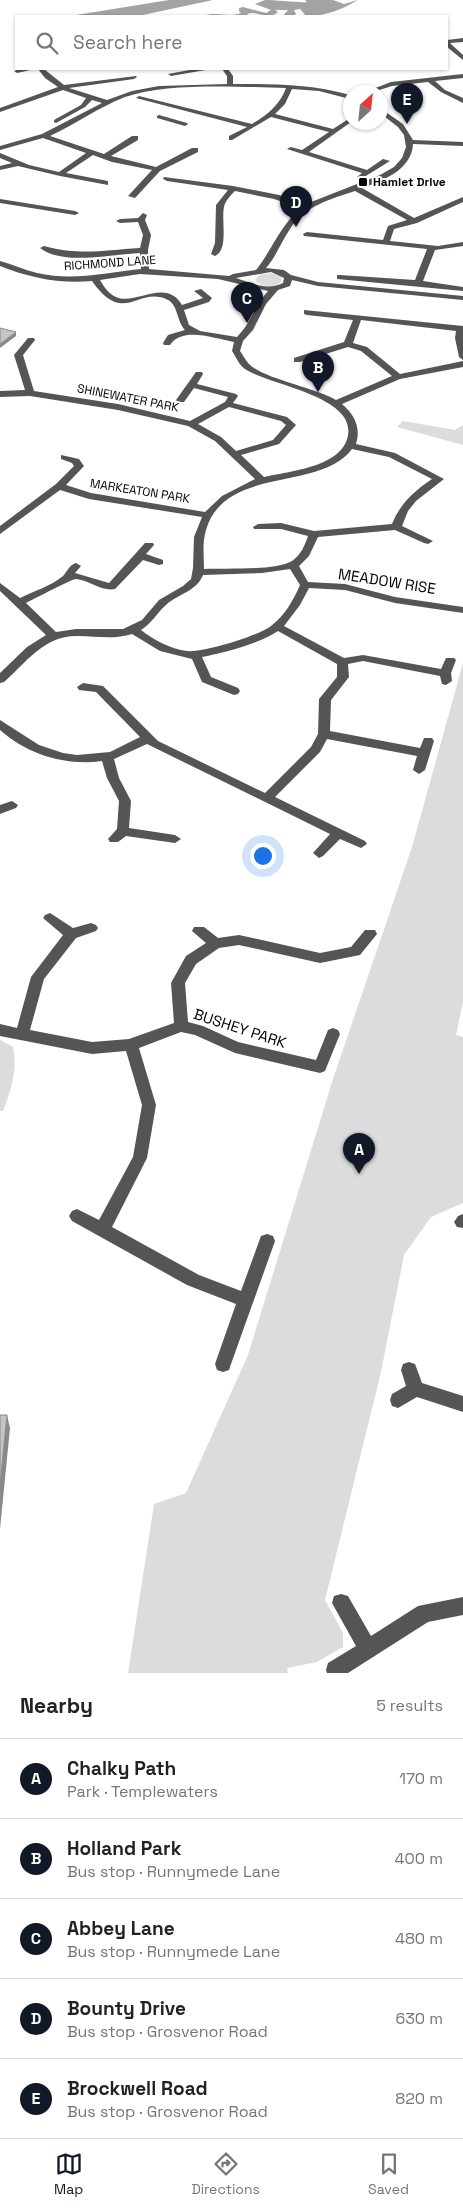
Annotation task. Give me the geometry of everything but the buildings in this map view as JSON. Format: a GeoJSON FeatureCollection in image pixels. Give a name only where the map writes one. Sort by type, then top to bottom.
{"type":"FeatureCollection","features":[{"type":"Feature","properties":{"kind":"street"},"geometry":{"type":"LineString","coordinates":[[448,43],[463,40]]}},
{"type":"Feature","properties":{"kind":"street"},"geometry":{"type":"LineString","coordinates":[[448,44],[463,58]]}},
{"type":"Feature","properties":{"kind":"street"},"geometry":{"type":"LineString","coordinates":[[42,70],[46,76],[62,87],[107,102]]}},
{"type":"Feature","properties":{"kind":"street"},"geometry":{"type":"LineString","coordinates":[[0,110],[62,87],[137,80],[129,70]]}},
{"type":"Feature","properties":{"kind":"street"},"geometry":{"type":"LineString","coordinates":[[171,74],[201,70]]}},
{"type":"Feature","properties":{"kind":"street"},"geometry":{"type":"LineString","coordinates":[[226,70],[230,76],[230,86]]}},
{"type":"Feature","properties":{"kind":"street"},"geometry":{"type":"LineString","coordinates":[[388,85],[463,76]]}},
{"type":"Feature","properties":{"kind":"street"},"geometry":{"type":"LineString","coordinates":[[429,79],[443,91],[463,101]]}},
{"type":"Feature","properties":{"kind":"street"},"geometry":{"type":"LineString","coordinates":[[232,138],[270,114],[286,99],[290,86]]}},
{"type":"Feature","properties":{"kind":"street"},"geometry":{"type":"LineString","coordinates":[[0,148],[44,136],[107,102],[125,95],[155,89],[290,86],[343,96]]}},
{"type":"Feature","properties":{"kind":"street"},"geometry":{"type":"LineString","coordinates":[[56,121],[83,106],[91,97]]}},
{"type":"Feature","properties":{"kind":"street"},"geometry":{"type":"LineString","coordinates":[[139,98],[251,126]]}},
{"type":"Feature","properties":{"kind":"street"},"geometry":{"type":"LineString","coordinates":[[171,120],[188,110]]}},
{"type":"Feature","properties":{"kind":"street"},"geometry":{"type":"LineString","coordinates":[[270,114],[334,131]]}},
{"type":"Feature","properties":{"kind":"street"},"geometry":{"type":"LineString","coordinates":[[248,279],[260,270],[275,253],[284,230],[307,207],[337,193],[356,188],[386,175],[399,166],[409,154],[410,142],[406,130],[388,115]]}},
{"type":"Feature","properties":{"kind":"street"},"geometry":{"type":"LineString","coordinates":[[159,118],[185,124]]}},
{"type":"Feature","properties":{"kind":"street"},"geometry":{"type":"LineString","coordinates":[[303,152],[343,125]]}},
{"type":"Feature","properties":{"kind":"street"},"geometry":{"type":"LineString","coordinates":[[0,140],[15,136]]}},
{"type":"Feature","properties":{"kind":"street"},"geometry":{"type":"LineString","coordinates":[[44,136],[104,157],[157,169]]}},
{"type":"Feature","properties":{"kind":"street"},"geometry":{"type":"LineString","coordinates":[[104,157],[135,138]]}},
{"type":"Feature","properties":{"kind":"street"},"geometry":{"type":"LineString","coordinates":[[410,142],[463,144]]}},
{"type":"Feature","properties":{"kind":"street"},"geometry":{"type":"LineString","coordinates":[[0,154],[16,148]]}},
{"type":"Feature","properties":{"kind":"street"},"geometry":{"type":"LineString","coordinates":[[291,149],[368,173]]}},
{"type":"Feature","properties":{"kind":"street"},"geometry":{"type":"LineString","coordinates":[[132,196],[157,169],[195,150]]}},
{"type":"Feature","properties":{"kind":"street"},"geometry":{"type":"LineString","coordinates":[[60,174],[92,152]]}},
{"type":"Feature","properties":{"kind":"street"},"geometry":{"type":"LineString","coordinates":[[0,154],[17,164],[105,183]]}},
{"type":"Feature","properties":{"kind":"street"},"geometry":{"type":"LineString","coordinates":[[359,178],[386,162]]}},
{"type":"Feature","properties":{"kind":"street"},"geometry":{"type":"LineString","coordinates":[[0,168],[17,164]]}},
{"type":"Feature","properties":{"kind":"street"},"geometry":{"type":"LineString","coordinates":[[167,179],[265,194],[307,207]]}},
{"type":"Feature","properties":{"kind":"street"},"geometry":{"type":"LineString","coordinates":[[215,254],[219,243],[220,204],[233,188]]}},
{"type":"Feature","properties":{"kind":"street"},"geometry":{"type":"LineString","coordinates":[[356,188],[414,220]]}},
{"type":"Feature","properties":{"kind":"street"},"geometry":{"type":"LineString","coordinates":[[0,201],[78,213],[68,220]]}},
{"type":"Feature","properties":{"kind":"street"},"geometry":{"type":"LineString","coordinates":[[386,242],[391,228],[461,202]]}},
{"type":"Feature","properties":{"kind":"street"},"geometry":{"type":"LineString","coordinates":[[120,221],[142,218],[147,235],[144,250],[145,271]]}},
{"type":"Feature","properties":{"kind":"street"},"geometry":{"type":"LineString","coordinates":[[306,234],[432,248],[463,244]]}},
{"type":"Feature","properties":{"kind":"street"},"geometry":{"type":"LineString","coordinates":[[34,252],[44,246],[62,254],[77,255],[144,250]]}},
{"type":"Feature","properties":{"kind":"street"},"geometry":{"type":"LineString","coordinates":[[418,283],[432,248]]}},
{"type":"Feature","properties":{"kind":"street"},"geometry":{"type":"LineString","coordinates":[[0,679],[38,642],[53,635],[84,631],[116,634],[134,630],[146,622],[163,602],[185,590],[195,581],[199,572],[198,550],[200,530],[207,515],[225,498],[262,480],[326,465],[341,456],[350,446],[354,437],[352,422],[347,413],[336,403],[246,366],[236,350],[239,340],[249,330],[262,303],[289,280],[276,266],[275,253]]}},
{"type":"Feature","properties":{"kind":"street","name":"RICHMOND LANE"},"geometry":{"type":"LineString","coordinates":[[0,263],[18,271],[49,278],[96,279],[145,271],[248,279],[257,288]]}},
{"type":"Feature","properties":{"kind":"street"},"geometry":{"type":"LineString","coordinates":[[260,270],[284,274],[318,284],[463,298]]}},
{"type":"Feature","properties":{"kind":"street"},"geometry":{"type":"LineString","coordinates":[[0,275],[18,271]]}},
{"type":"Feature","properties":{"kind":"street"},"geometry":{"type":"LineString","coordinates":[[340,277],[418,283],[463,289]]}},
{"type":"Feature","properties":{"kind":"street"},"geometry":{"type":"LineString","coordinates":[[96,279],[102,291],[112,298],[130,301],[161,295],[173,298],[180,308],[182,321],[191,331]]}},
{"type":"Feature","properties":{"kind":"street"},"geometry":{"type":"LineString","coordinates":[[262,303],[257,288],[318,284]]}},
{"type":"Feature","properties":{"kind":"street"},"geometry":{"type":"LineString","coordinates":[[180,308],[208,298],[198,291]]}},
{"type":"Feature","properties":{"kind":"street"},"geometry":{"type":"LineString","coordinates":[[308,312],[357,319],[462,329],[459,338],[463,357]]}},
{"type":"Feature","properties":{"kind":"street"},"geometry":{"type":"LineString","coordinates":[[348,344],[357,319]]}},
{"type":"Feature","properties":{"kind":"street"},"geometry":{"type":"LineString","coordinates":[[167,343],[171,338],[191,331],[239,340]]}},
{"type":"Feature","properties":{"kind":"street"},"geometry":{"type":"LineString","coordinates":[[30,393],[22,362],[18,355],[31,340]]}},
{"type":"Feature","properties":{"kind":"street"},"geometry":{"type":"LineString","coordinates":[[314,365],[294,359],[348,344],[364,349],[398,377]]}},
{"type":"Feature","properties":{"kind":"street"},"geometry":{"type":"LineString","coordinates":[[336,403],[398,377],[463,364]]}},
{"type":"Feature","properties":{"kind":"street"},"geometry":{"type":"LineString","coordinates":[[181,400],[198,374]]}},
{"type":"Feature","properties":{"kind":"street"},"geometry":{"type":"LineString","coordinates":[[191,424],[228,404],[233,396],[192,385]]}},
{"type":"Feature","properties":{"kind":"street","name":"SHINEWATER PARK"},"geometry":{"type":"LineString","coordinates":[[0,394],[30,393],[118,407],[191,424],[210,434],[235,454],[262,480]]}},
{"type":"Feature","properties":{"kind":"street"},"geometry":{"type":"LineString","coordinates":[[228,404],[284,419],[291,425],[276,442],[235,454]]}},
{"type":"Feature","properties":{"kind":"street"},"geometry":{"type":"LineString","coordinates":[[350,446],[392,455],[439,479],[413,497],[401,511],[396,527]]}},
{"type":"Feature","properties":{"kind":"street"},"geometry":{"type":"LineString","coordinates":[[0,531],[58,486],[79,466],[76,462],[64,457]]}},
{"type":"Feature","properties":{"kind":"street","name":"MARKEATON PARK"},"geometry":{"type":"LineString","coordinates":[[58,486],[89,496],[207,515]]}},
{"type":"Feature","properties":{"kind":"street"},"geometry":{"type":"LineString","coordinates":[[258,527],[280,526],[314,534],[396,527],[428,540]]}},
{"type":"Feature","properties":{"kind":"street"},"geometry":{"type":"LineString","coordinates":[[199,572],[277,568],[293,565],[309,550],[314,534]]}},
{"type":"Feature","properties":{"kind":"street"},"geometry":{"type":"LineString","coordinates":[[19,602],[51,588],[63,579],[70,577],[77,576],[111,587],[149,545]]}},
{"type":"Feature","properties":{"kind":"street"},"geometry":{"type":"LineString","coordinates":[[141,556],[159,562]]}},
{"type":"Feature","properties":{"kind":"street"},"geometry":{"type":"LineString","coordinates":[[134,630],[147,641],[154,644],[169,650],[196,656],[242,642],[278,627],[301,597],[306,585],[293,565]]}},
{"type":"Feature","properties":{"kind":"street"},"geometry":{"type":"LineString","coordinates":[[70,577],[69,573],[76,566]]}},
{"type":"Feature","properties":{"kind":"street","name":"MEADOW RISE"},"geometry":{"type":"LineString","coordinates":[[306,585],[345,587],[394,600],[463,610]]}},
{"type":"Feature","properties":{"kind":"street"},"geometry":{"type":"LineString","coordinates":[[0,586],[53,635]]}},
{"type":"Feature","properties":{"kind":"street"},"geometry":{"type":"LineString","coordinates":[[278,627],[342,662],[363,658],[446,677],[450,660]]}},
{"type":"Feature","properties":{"kind":"street"},"geometry":{"type":"LineString","coordinates":[[196,656],[206,679],[237,687],[225,700]]}},
{"type":"Feature","properties":{"kind":"street"},"geometry":{"type":"LineString","coordinates":[[267,798],[316,749],[324,734],[325,699],[343,677],[342,662]]}},
{"type":"Feature","properties":{"kind":"street"},"geometry":{"type":"LineString","coordinates":[[83,687],[99,689],[154,744],[361,844]]}},
{"type":"Feature","properties":{"kind":"street"},"geometry":{"type":"LineString","coordinates":[[2,730],[28,745],[67,758],[82,760],[107,757],[148,738]]}},
{"type":"Feature","properties":{"kind":"street"},"geometry":{"type":"LineString","coordinates":[[324,734],[423,754]]}},
{"type":"Feature","properties":{"kind":"street"},"geometry":{"type":"LineString","coordinates":[[419,770],[428,740]]}},
{"type":"Feature","properties":{"kind":"street"},"geometry":{"type":"LineString","coordinates":[[107,757],[113,778],[125,801],[118,835],[175,839]]}},
{"type":"Feature","properties":{"kind":"street"},"geometry":{"type":"LineString","coordinates":[[319,853],[338,833]]}},
{"type":"Feature","properties":{"kind":"street"},"geometry":{"type":"LineString","coordinates":[[50,918],[71,934]]}},
{"type":"Feature","properties":{"kind":"street"},"geometry":{"type":"LineString","coordinates":[[22,1034],[38,977],[71,934],[91,928]]}},
{"type":"Feature","properties":{"kind":"street"},"geometry":{"type":"LineString","coordinates":[[198,931],[216,943]]}},
{"type":"Feature","properties":{"kind":"street"},"geometry":{"type":"LineString","coordinates":[[181,1026],[178,983],[191,960],[216,943],[238,940],[320,958],[355,951],[370,934]]}},
{"type":"Feature","properties":{"kind":"street","name":"BUSHEY PARK"},"geometry":{"type":"LineString","coordinates":[[0,1030],[92,1048],[131,1045],[155,1034],[181,1026],[198,1030],[236,1047],[320,1067],[333,1034]]}},
{"type":"Feature","properties":{"kind":"street"},"geometry":{"type":"LineString","coordinates":[[102,1230],[140,1158],[149,1105],[131,1045]]}},
{"type":"Feature","properties":{"kind":"street"},"geometry":{"type":"LineString","coordinates":[[77,1216],[193,1280],[245,1300]]}},
{"type":"Feature","properties":{"kind":"street"},"geometry":{"type":"LineString","coordinates":[[224,1364],[266,1241]]}},
{"type":"Feature","properties":{"kind":"street"},"geometry":{"type":"LineString","coordinates":[[409,1370],[416,1388],[463,1404]]}},
{"type":"Feature","properties":{"kind":"street"},"geometry":{"type":"LineString","coordinates":[[398,1400],[416,1388]]}},
{"type":"Feature","properties":{"kind":"street"},"geometry":{"type":"LineString","coordinates":[[341,1603],[368,1648]]}},
{"type":"Feature","properties":{"kind":"street"},"geometry":{"type":"LineString","coordinates":[[335,1670],[425,1613],[463,1606]]}},
{"type":"Feature","properties":{"kind":"shaded area"},"geometry":{"type":"Polygon","coordinates":[[[169,0],[213,0],[143,15],[76,15],[169,0]]]}},
{"type":"Feature","properties":{"kind":"shaded area"},"geometry":{"type":"Polygon","coordinates":[[[265,0],[307,2],[305,0],[333,0],[344,4],[358,0],[346,7],[320,15],[305,15],[300,9],[294,10],[296,14],[294,15],[284,15],[288,10],[275,10],[278,12],[274,15],[251,13],[247,14],[248,15],[227,15],[241,13],[239,8],[243,7],[266,13],[271,10],[255,4],[265,0]]]}},
{"type":"Feature","properties":{"kind":"shaded area"},"geometry":{"type":"Polygon","coordinates":[[[271,273],[281,277],[282,281],[276,285],[268,286],[261,285],[255,280],[259,275],[271,273]]]}},
{"type":"Feature","properties":{"kind":"shaded area"},"geometry":{"type":"Polygon","coordinates":[[[403,421],[455,430],[463,425],[463,445],[397,427],[403,421]]]}},
{"type":"Feature","properties":{"kind":"shaded area"},"geometry":{"type":"Polygon","coordinates":[[[463,663],[463,1002],[456,1035],[463,1037],[463,1203],[431,1217],[404,1255],[381,1372],[325,1600],[343,1633],[343,1647],[317,1662],[287,1668],[288,1673],[128,1673],[154,1504],[186,1493],[248,1355],[333,1079],[412,847],[463,663]]]}},
{"type":"Feature","properties":{"kind":"shaded area"},"geometry":{"type":"Polygon","coordinates":[[[0,1040],[13,1047],[15,1063],[9,1095],[3,1111],[0,1111],[0,1040]]]}},
{"type":"Feature","properties":{"kind":"place","name":"Brockwell Road"},"geometry":{"type":"Point","coordinates":[407,124]}},
{"type":"Feature","properties":{"kind":"place","name":"Hamlet Drive"},"geometry":{"type":"Point","coordinates":[363,182]}},
{"type":"Feature","properties":{"kind":"place","name":"Bounty Drive"},"geometry":{"type":"Point","coordinates":[296,227]}},
{"type":"Feature","properties":{"kind":"place","name":"Abbey Lane"},"geometry":{"type":"Point","coordinates":[247,323]}},
{"type":"Feature","properties":{"kind":"place","name":"Holland Park"},"geometry":{"type":"Point","coordinates":[318,392]}},
{"type":"Feature","properties":{"kind":"place","name":"Chalky Path"},"geometry":{"type":"Point","coordinates":[359,1174]}}]}
